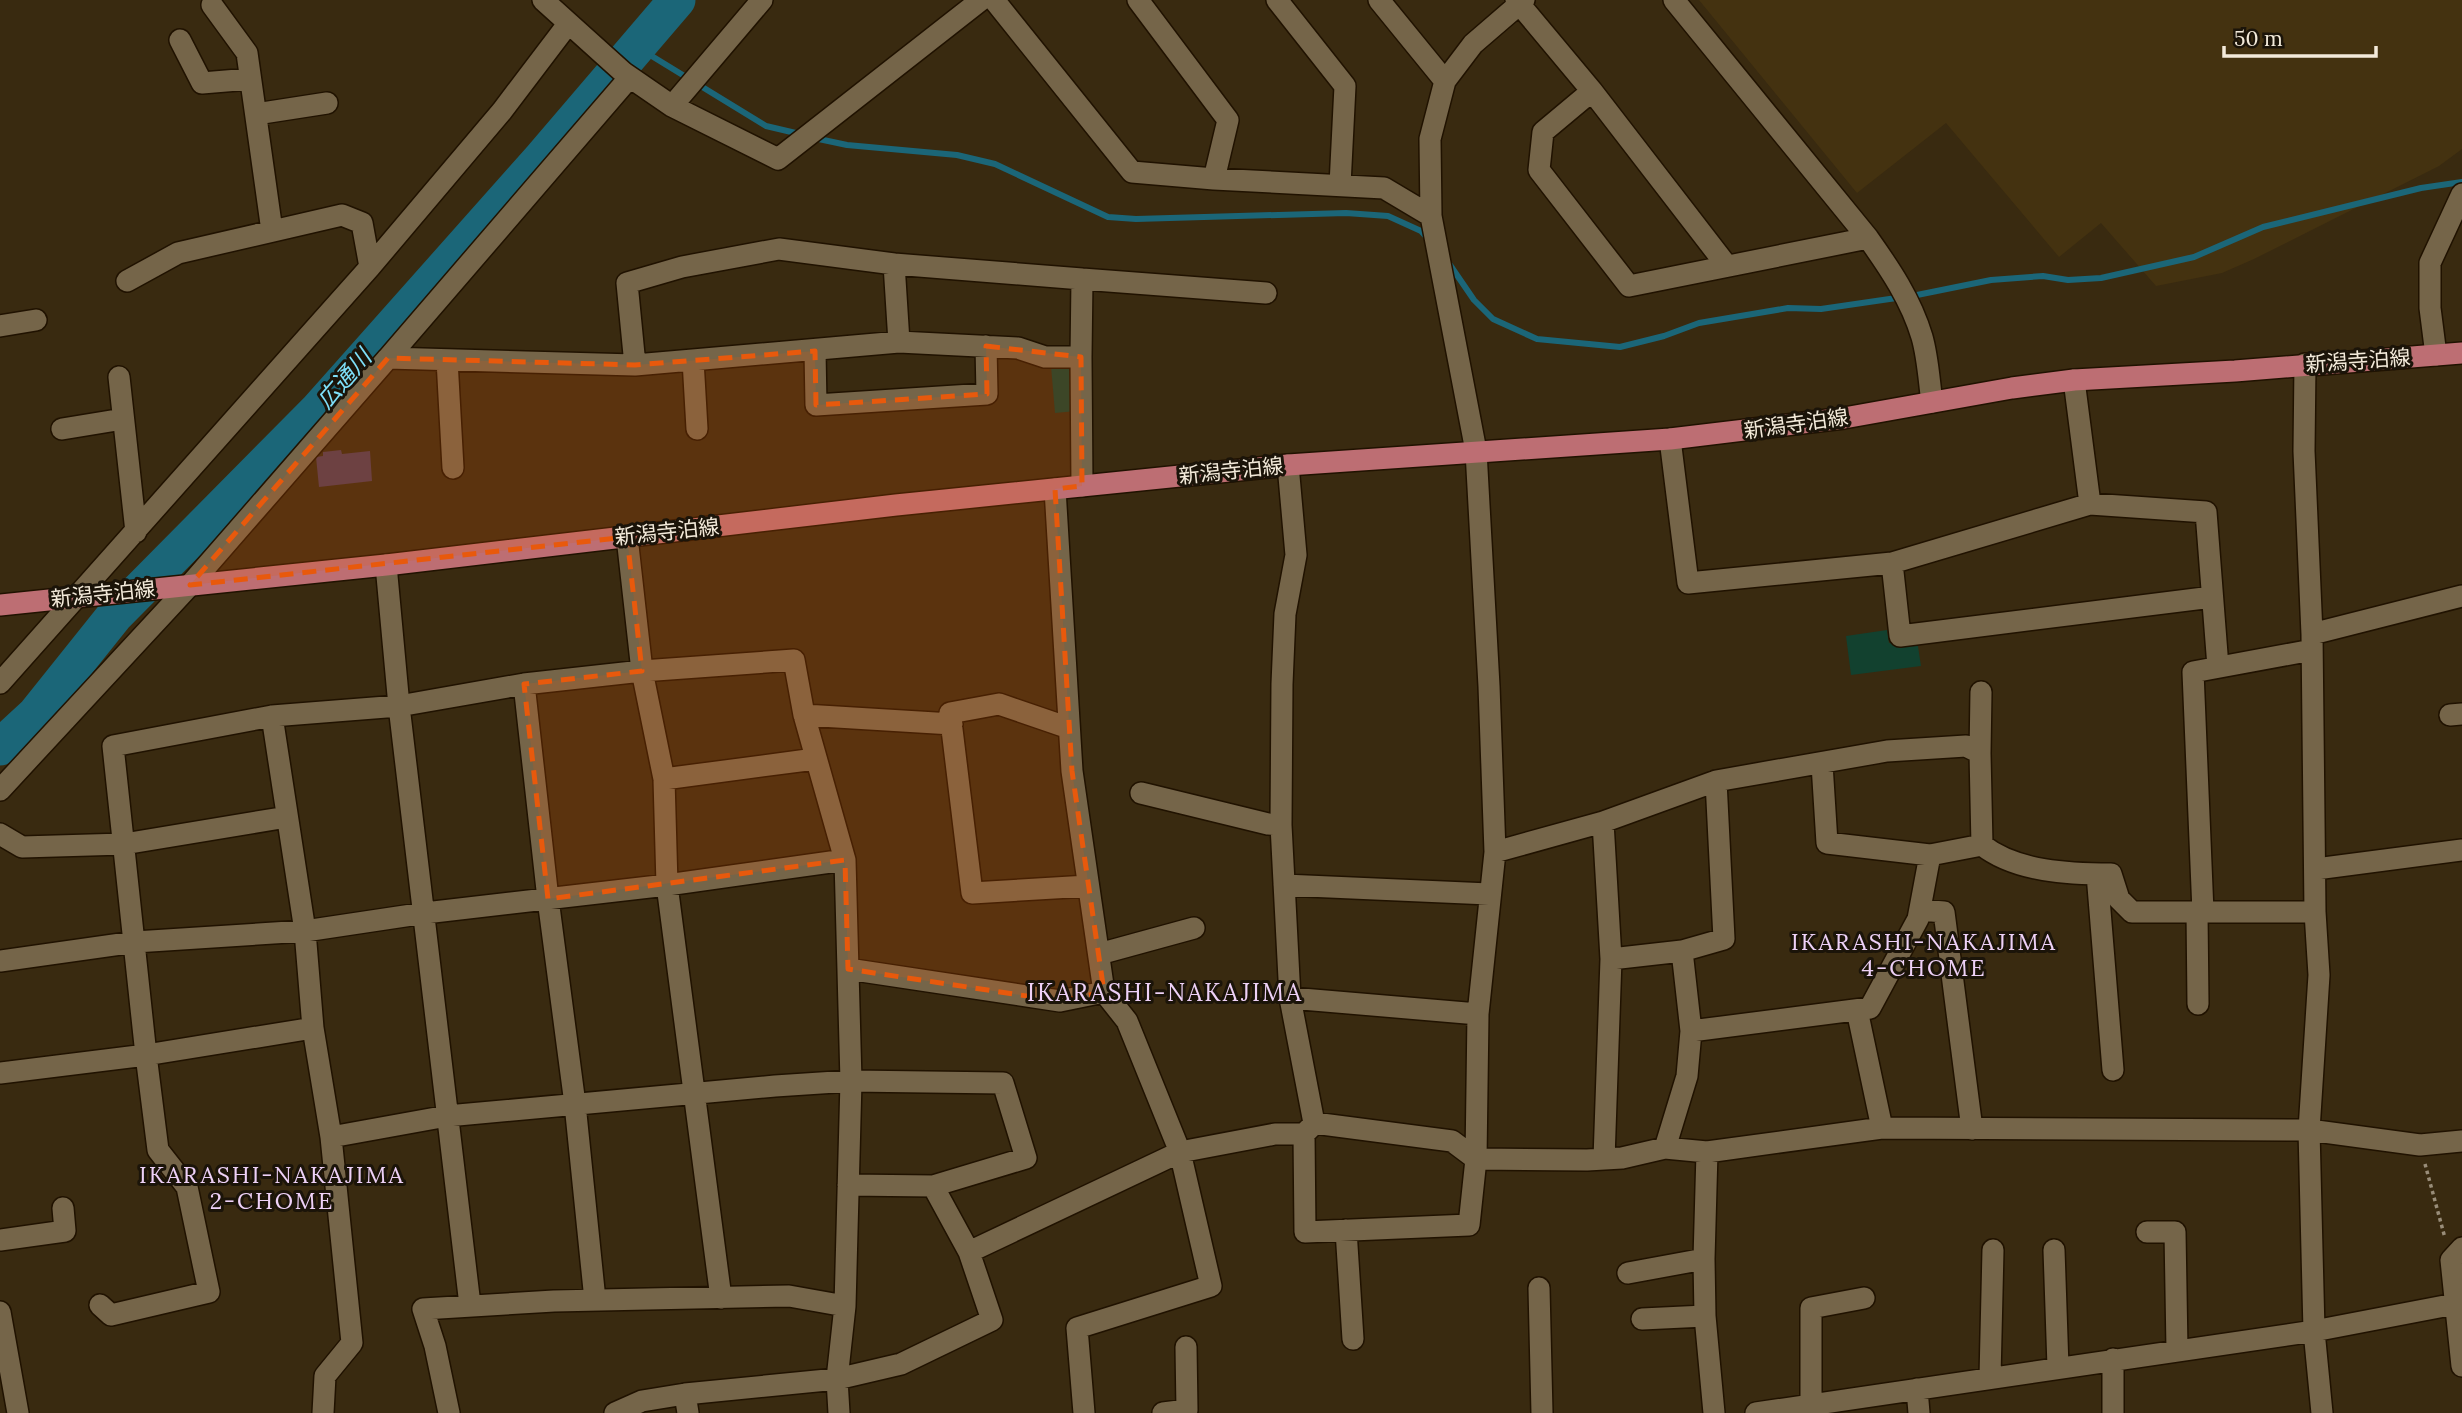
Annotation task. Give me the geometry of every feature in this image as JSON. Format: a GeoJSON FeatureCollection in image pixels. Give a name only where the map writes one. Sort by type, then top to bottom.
{"type":"FeatureCollection","features":[{"type":"Feature","properties":{"kind":"main road","name":"新潟寺泊線"},"geometry":{"type":"LineString","coordinates":[[0,605],[1288,465],[1670,439],[1844,418],[2012,388],[2074,380],[2235,371],[2462,353]]}},
{"type":"Feature","properties":{"kind":"street"},"geometry":{"type":"LineString","coordinates":[[544,0],[627,75],[672,106],[778,159],[981,0]]}},
{"type":"Feature","properties":{"kind":"street"},"geometry":{"type":"LineString","coordinates":[[672,106],[762,0]]}},
{"type":"Feature","properties":{"kind":"street"},"geometry":{"type":"LineString","coordinates":[[993,0],[1132,172],[1384,188],[1432,216]]}},
{"type":"Feature","properties":{"kind":"street"},"geometry":{"type":"LineString","coordinates":[[1138,0],[1228,120],[1214,179]]}},
{"type":"Feature","properties":{"kind":"street"},"geometry":{"type":"LineString","coordinates":[[1277,0],[1345,86],[1340,185]]}},
{"type":"Feature","properties":{"kind":"street"},"geometry":{"type":"LineString","coordinates":[[1379,0],[1445,81]]}},
{"type":"Feature","properties":{"kind":"street"},"geometry":{"type":"LineString","coordinates":[[1674,0],[1868,238],[1892,272],[1912,309],[1923,340],[1932,402]]}},
{"type":"Feature","properties":{"kind":"street"},"geometry":{"type":"LineString","coordinates":[[1288,465],[1296,555],[1285,614],[1281,825],[1290,998],[1309,1129],[1305,1232],[1469,1225],[1476,1159],[1478,1013],[1495,852],[1476,451],[1432,216],[1430,139],[1445,81],[1473,44],[1519,1],[1727,266]]}},
{"type":"Feature","properties":{"kind":"street"},"geometry":{"type":"LineString","coordinates":[[212,5],[247,54],[272,231]]}},
{"type":"Feature","properties":{"kind":"street"},"geometry":{"type":"LineString","coordinates":[[0,683],[85,596],[136,531],[370,267],[572,27]]}},
{"type":"Feature","properties":{"kind":"street"},"geometry":{"type":"LineString","coordinates":[[180,40],[202,83],[250,79]]}},
{"type":"Feature","properties":{"kind":"street"},"geometry":{"type":"LineString","coordinates":[[0,790],[388,358],[627,75]]}},
{"type":"Feature","properties":{"kind":"street"},"geometry":{"type":"LineString","coordinates":[[1592,91],[1543,132],[1539,170],[1629,286],[1868,238]]}},
{"type":"Feature","properties":{"kind":"street"},"geometry":{"type":"LineString","coordinates":[[256,114],[327,103]]}},
{"type":"Feature","properties":{"kind":"street"},"geometry":{"type":"LineString","coordinates":[[2436,355],[2430,308],[2430,263],[2462,194]]}},
{"type":"Feature","properties":{"kind":"street"},"geometry":{"type":"LineString","coordinates":[[127,281],[178,253],[342,215],[362,223],[370,267]]}},
{"type":"Feature","properties":{"kind":"street"},"geometry":{"type":"LineString","coordinates":[[635,365],[627,283],[682,267],[779,249],[894,264],[1266,293]]}},
{"type":"Feature","properties":{"kind":"street"},"geometry":{"type":"LineString","coordinates":[[894,264],[899,342]]}},
{"type":"Feature","properties":{"kind":"street"},"geometry":{"type":"LineString","coordinates":[[1082,279],[1082,486]]}},
{"type":"Feature","properties":{"kind":"street"},"geometry":{"type":"LineString","coordinates":[[0,326],[36,320]]}},
{"type":"Feature","properties":{"kind":"street"},"geometry":{"type":"LineString","coordinates":[[388,358],[635,365],[899,342],[1018,348],[1045,357],[1081,357]]}},
{"type":"Feature","properties":{"kind":"street"},"geometry":{"type":"LineString","coordinates":[[815,351],[816,405],[986,394],[986,346]]}},
{"type":"Feature","properties":{"kind":"street"},"geometry":{"type":"LineString","coordinates":[[447,360],[453,468]]}},
{"type":"Feature","properties":{"kind":"street"},"geometry":{"type":"LineString","coordinates":[[693,360],[697,429]]}},
{"type":"Feature","properties":{"kind":"street"},"geometry":{"type":"LineString","coordinates":[[2305,364],[2304,451],[2312,642],[2315,912],[2319,975],[2309,1130],[2314,1331],[2322,1413]]}},
{"type":"Feature","properties":{"kind":"street"},"geometry":{"type":"LineString","coordinates":[[119,377],[136,531]]}},
{"type":"Feature","properties":{"kind":"street"},"geometry":{"type":"LineString","coordinates":[[2074,380],[2090,504]]}},
{"type":"Feature","properties":{"kind":"street"},"geometry":{"type":"LineString","coordinates":[[62,429],[123,419]]}},
{"type":"Feature","properties":{"kind":"street"},"geometry":{"type":"LineString","coordinates":[[1670,439],[1688,583],[1892,563],[2090,504],[2206,512],[2218,667]]}},
{"type":"Feature","properties":{"kind":"street"},"geometry":{"type":"LineString","coordinates":[[1055,489],[1072,771],[1104,992],[1128,1021],[1180,1152],[1211,1286],[1077,1328],[1084,1413]]}},
{"type":"Feature","properties":{"kind":"street"},"geometry":{"type":"LineString","coordinates":[[627,537],[642,671],[664,779],[667,885],[721,1298]]}},
{"type":"Feature","properties":{"kind":"street"},"geometry":{"type":"LineString","coordinates":[[1892,563],[1900,636],[2212,597]]}},
{"type":"Feature","properties":{"kind":"street"},"geometry":{"type":"LineString","coordinates":[[386,565],[399,706],[470,1305]]}},
{"type":"Feature","properties":{"kind":"street"},"geometry":{"type":"LineString","coordinates":[[2198,1004],[2200,912],[2193,672],[2312,642],[2462,596]]}},
{"type":"Feature","properties":{"kind":"street"},"geometry":{"type":"LineString","coordinates":[[100,1305],[111,1315],[209,1292],[187,1187],[158,1150],[113,746],[272,716],[399,706],[524,684],[642,671],[794,660],[815,759],[845,860],[850,1081],[845,1306],[837,1380],[839,1413]]}},
{"type":"Feature","properties":{"kind":"street"},"geometry":{"type":"LineString","coordinates":[[524,684],[575,1104],[595,1300]]}},
{"type":"Feature","properties":{"kind":"street"},"geometry":{"type":"LineString","coordinates":[[1981,692],[1982,845],[1994,855],[2024,865],[2111,874],[2119,899],[2132,912],[2315,912]]}},
{"type":"Feature","properties":{"kind":"street"},"geometry":{"type":"LineString","coordinates":[[1069,728],[999,705],[950,713],[972,893],[1088,886]]}},
{"type":"Feature","properties":{"kind":"street"},"geometry":{"type":"LineString","coordinates":[[804,715],[952,724]]}},
{"type":"Feature","properties":{"kind":"street"},"geometry":{"type":"LineString","coordinates":[[272,716],[305,930],[313,1028],[331,1137],[352,1343],[325,1376],[323,1413]]}},
{"type":"Feature","properties":{"kind":"street"},"geometry":{"type":"LineString","coordinates":[[1495,852],[1603,822],[1716,781],[1887,751],[1966,746],[1980,753]]}},
{"type":"Feature","properties":{"kind":"street"},"geometry":{"type":"LineString","coordinates":[[664,779],[815,759]]}},
{"type":"Feature","properties":{"kind":"street"},"geometry":{"type":"LineString","coordinates":[[1822,764],[1827,843],[1930,855],[1982,845]]}},
{"type":"Feature","properties":{"kind":"street"},"geometry":{"type":"LineString","coordinates":[[1611,959],[1682,951],[1724,939],[1716,781]]}},
{"type":"Feature","properties":{"kind":"street"},"geometry":{"type":"LineString","coordinates":[[1141,793],[1281,825]]}},
{"type":"Feature","properties":{"kind":"street"},"geometry":{"type":"LineString","coordinates":[[0,834],[22,848],[124,844],[287,817]]}},
{"type":"Feature","properties":{"kind":"street"},"geometry":{"type":"LineString","coordinates":[[1603,822],[1611,959],[1604,1159]]}},
{"type":"Feature","properties":{"kind":"street"},"geometry":{"type":"LineString","coordinates":[[2316,869],[2462,850]]}},
{"type":"Feature","properties":{"kind":"street"},"geometry":{"type":"LineString","coordinates":[[1691,1031],[1870,1007],[1918,919],[1930,855]]}},
{"type":"Feature","properties":{"kind":"street"},"geometry":{"type":"LineString","coordinates":[[0,961],[135,942],[305,930],[845,860]]}},
{"type":"Feature","properties":{"kind":"street"},"geometry":{"type":"LineString","coordinates":[[2097,874],[2113,1070]]}},
{"type":"Feature","properties":{"kind":"street"},"geometry":{"type":"LineString","coordinates":[[1284,885],[1489,894]]}},
{"type":"Feature","properties":{"kind":"street"},"geometry":{"type":"LineString","coordinates":[[1920,910],[1944,912],[1972,1129]]}},
{"type":"Feature","properties":{"kind":"street"},"geometry":{"type":"LineString","coordinates":[[1099,954],[1194,928]]}},
{"type":"Feature","properties":{"kind":"street"},"geometry":{"type":"LineString","coordinates":[[1665,1148],[1687,1076],[1691,1031],[1682,951]]}},
{"type":"Feature","properties":{"kind":"street"},"geometry":{"type":"LineString","coordinates":[[848,969],[1060,1001],[1104,992]]}},
{"type":"Feature","properties":{"kind":"street"},"geometry":{"type":"LineString","coordinates":[[1290,998],[1478,1013]]}},
{"type":"Feature","properties":{"kind":"street"},"geometry":{"type":"LineString","coordinates":[[1857,1010],[1882,1128]]}},
{"type":"Feature","properties":{"kind":"street"},"geometry":{"type":"LineString","coordinates":[[0,1073],[146,1055],[313,1028]]}},
{"type":"Feature","properties":{"kind":"street"},"geometry":{"type":"LineString","coordinates":[[331,1137],[447,1116],[694,1093],[850,1081],[1003,1083],[1026,1158],[933,1186],[848,1185]]}},
{"type":"Feature","properties":{"kind":"street"},"geometry":{"type":"LineString","coordinates":[[969,1252],[1180,1152],[1309,1129],[1452,1141],[1476,1159],[1622,1158],[1665,1148],[1707,1152],[1882,1128],[2309,1130],[2420,1145],[2462,1141]]}},
{"type":"Feature","properties":{"kind":"street"},"geometry":{"type":"LineString","coordinates":[[1707,1152],[1705,1316],[1714,1413]]}},
{"type":"Feature","properties":{"kind":"street"},"geometry":{"type":"LineString","coordinates":[[615,1413],[642,1401],[686,1403],[837,1380],[901,1364],[992,1320],[969,1252],[933,1186]]}},
{"type":"Feature","properties":{"kind":"street"},"geometry":{"type":"LineString","coordinates":[[0,1240],[68,1240],[63,1208]]}},
{"type":"Feature","properties":{"kind":"street"},"geometry":{"type":"LineString","coordinates":[[1346,1230],[1353,1339]]}},
{"type":"Feature","properties":{"kind":"street"},"geometry":{"type":"LineString","coordinates":[[2147,1231],[2175,1232],[2177,1349]]}},
{"type":"Feature","properties":{"kind":"street"},"geometry":{"type":"LineString","coordinates":[[1990,1377],[1993,1250]]}},
{"type":"Feature","properties":{"kind":"street"},"geometry":{"type":"LineString","coordinates":[[2054,1250],[2058,1367]]}},
{"type":"Feature","properties":{"kind":"street"},"geometry":{"type":"LineString","coordinates":[[2457,1254],[2462,1366]]}},
{"type":"Feature","properties":{"kind":"street"},"geometry":{"type":"LineString","coordinates":[[1628,1273],[1704,1259]]}},
{"type":"Feature","properties":{"kind":"street"},"geometry":{"type":"LineString","coordinates":[[1539,1288],[1542,1413]]}},
{"type":"Feature","properties":{"kind":"street"},"geometry":{"type":"LineString","coordinates":[[449,1413],[435,1346],[423,1309],[595,1300],[789,1296],[845,1306]]}},
{"type":"Feature","properties":{"kind":"street"},"geometry":{"type":"LineString","coordinates":[[1811,1405],[1811,1308],[1864,1298]]}},
{"type":"Feature","properties":{"kind":"street"},"geometry":{"type":"LineString","coordinates":[[1756,1413],[2177,1349],[2314,1331],[2459,1306]]}},
{"type":"Feature","properties":{"kind":"street"},"geometry":{"type":"LineString","coordinates":[[0,1312],[18,1413]]}},
{"type":"Feature","properties":{"kind":"street"},"geometry":{"type":"LineString","coordinates":[[1642,1319],[1705,1316]]}},
{"type":"Feature","properties":{"kind":"street"},"geometry":{"type":"LineString","coordinates":[[1163,1413],[1187,1410],[1186,1347]]}},
{"type":"Feature","properties":{"kind":"street"},"geometry":{"type":"LineString","coordinates":[[2113,1359],[2113,1413]]}},
{"type":"Feature","properties":{"kind":"street"},"geometry":{"type":"LineString","coordinates":[[1917,1389],[1919,1413]]}},
{"type":"Feature","properties":{"kind":"path"},"geometry":{"type":"LineString","coordinates":[[2420,1145],[2457,1254]]}},
{"type":"Feature","properties":{"kind":"highlighted area"},"geometry":{"type":"Polygon","coordinates":[[[986,346],[1081,357],[1082,486],[1055,489],[1072,771],[1104,992],[1060,1001],[848,969],[845,860],[548,899],[524,684],[642,671],[627,537],[190,585],[388,358],[635,365],[815,351],[816,405],[987,394],[986,346]]]}},
{"type":"Feature","properties":{"kind":"shaded area"},"geometry":{"type":"Polygon","coordinates":[[[1699,0],[2462,0],[2462,149],[2439,166],[2254,259],[2222,273],[2156,286],[2101,223],[2059,257],[1946,123],[1857,193],[1699,0]]]}},
{"type":"Feature","properties":{"kind":"green space"},"geometry":{"type":"Polygon","coordinates":[[[1051,366],[1071,369],[1076,411],[1055,413],[1051,366]]]}},
{"type":"Feature","properties":{"kind":"green space"},"geometry":{"type":"Polygon","coordinates":[[[1887,630],[1889,643],[1917,640],[1921,666],[1851,675],[1846,636],[1887,630]]]}},
{"type":"Feature","properties":{"kind":"building"},"geometry":{"type":"Polygon","coordinates":[[[341,450],[342,454],[370,451],[372,481],[319,487],[316,457],[323,456],[323,452],[341,450]]]}},
{"type":"Feature","properties":{"kind":"waterway","name":"広通川"},"geometry":{"type":"LineString","coordinates":[[0,747],[35,715],[115,615],[318,410],[541,159],[677,0]]}},
{"type":"Feature","properties":{"kind":"waterway"},"geometry":{"type":"LineString","coordinates":[[637,47],[766,126],[800,134]]}},
{"type":"Feature","properties":{"kind":"waterway"},"geometry":{"type":"LineString","coordinates":[[814,138],[847,145],[957,155],[995,164],[1108,217],[1136,219],[1346,213],[1388,216],[1421,231],[1429,240]]}},
{"type":"Feature","properties":{"kind":"waterway"},"geometry":{"type":"LineString","coordinates":[[1448,262],[1474,300],[1493,319],[1537,339],[1620,347],[1664,336],[1699,323],[1788,308],[1821,309],[1917,295],[1991,280],[2043,276],[2068,280],[2101,278],[2194,257],[2263,227],[2421,188],[2462,182]]}},
{"type":"Feature","properties":{"kind":"district","name":"IKARASHI-NAKAJIMA 4-CHOME"},"geometry":{"type":"Point","coordinates":[1924,955]}},
{"type":"Feature","properties":{"kind":"district","name":"IKARASHI-NAKAJIMA"},"geometry":{"type":"Point","coordinates":[1165,993]}},
{"type":"Feature","properties":{"kind":"district","name":"IKARASHI-NAKAJIMA 2-CHOME"},"geometry":{"type":"Point","coordinates":[272,1188]}}]}
